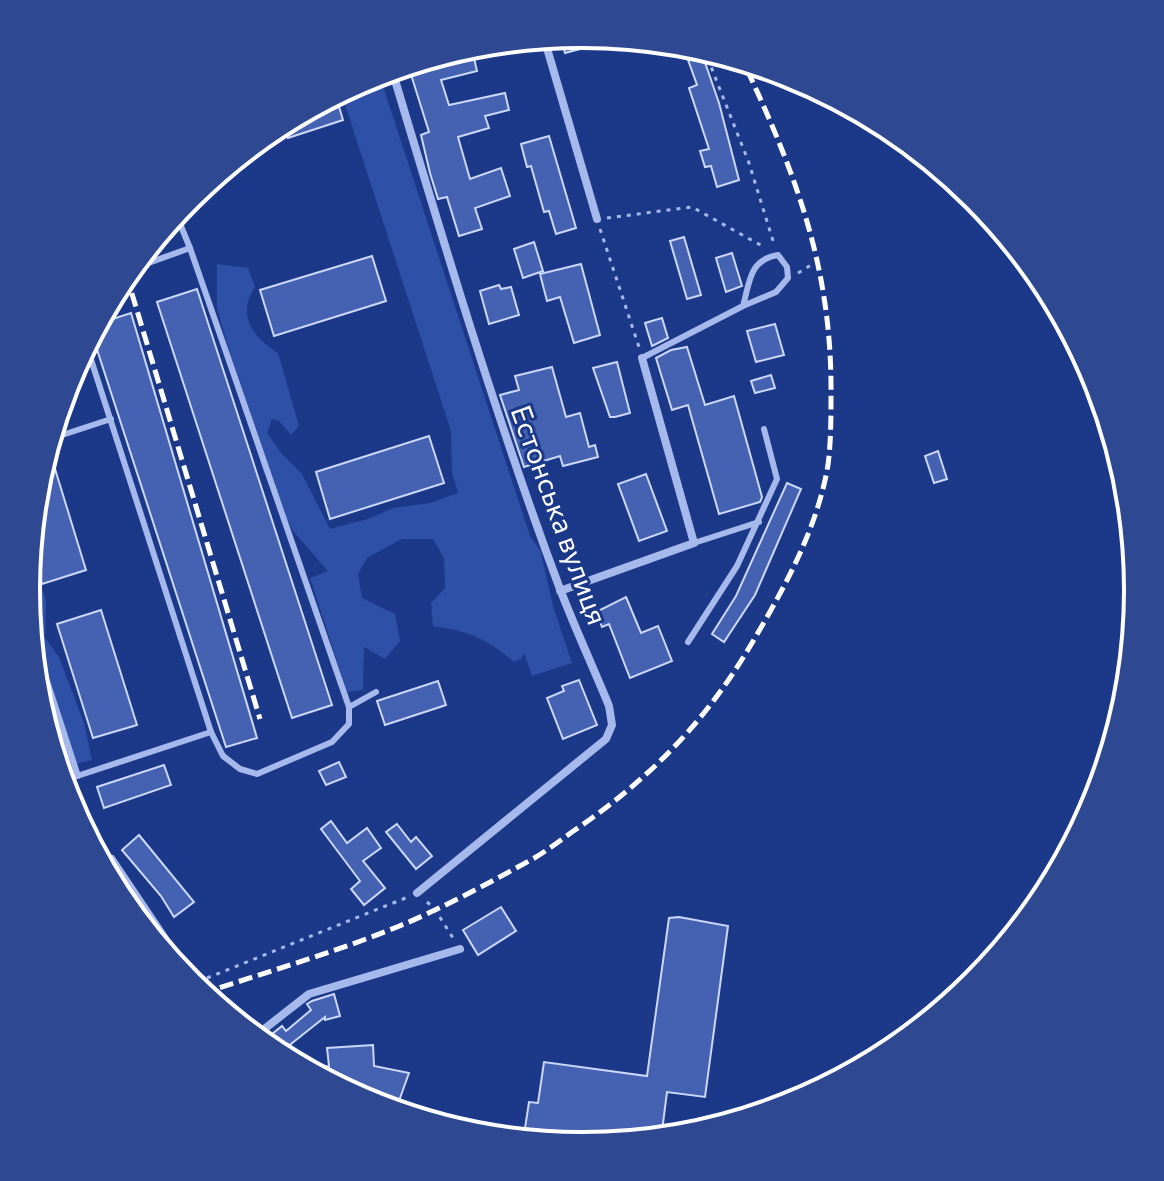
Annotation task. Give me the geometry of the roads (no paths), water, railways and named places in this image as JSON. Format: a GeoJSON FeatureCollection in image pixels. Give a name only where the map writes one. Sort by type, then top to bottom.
{"type":"FeatureCollection","features":[{"type":"Feature","properties":{"kind":"street"},"geometry":{"type":"LineString","coordinates":[[548,50],[597,219]]}},
{"type":"Feature","properties":{"kind":"street","name":"Естонська вулиця"},"geometry":{"type":"LineString","coordinates":[[396,82],[461,298],[560,591],[609,706],[612,725],[606,739],[417,893]]}},
{"type":"Feature","properties":{"kind":"street"},"geometry":{"type":"LineString","coordinates":[[560,591],[694,543],[642,358]]}},
{"type":"Feature","properties":{"kind":"street"},"geometry":{"type":"LineString","coordinates":[[264,1029],[309,994],[460,949]]}},
{"type":"Feature","properties":{"kind":"lane"},"geometry":{"type":"LineString","coordinates":[[92,361],[211,732],[223,756],[240,769],[257,774],[332,742],[349,724],[349,707],[181,226]]}},
{"type":"Feature","properties":{"kind":"lane"},"geometry":{"type":"LineString","coordinates":[[151,262],[190,248]]}},
{"type":"Feature","properties":{"kind":"lane"},"geometry":{"type":"LineString","coordinates":[[642,358],[776,292],[788,278],[787,267],[778,255],[764,257],[755,264],[743,306]]}},
{"type":"Feature","properties":{"kind":"lane"},"geometry":{"type":"LineString","coordinates":[[63,435],[111,419]]}},
{"type":"Feature","properties":{"kind":"lane"},"geometry":{"type":"LineString","coordinates":[[688,642],[737,566],[777,479],[764,429]]}},
{"type":"Feature","properties":{"kind":"lane"},"geometry":{"type":"LineString","coordinates":[[694,543],[759,522]]}},
{"type":"Feature","properties":{"kind":"lane"},"geometry":{"type":"LineString","coordinates":[[49,686],[78,776]]}},
{"type":"Feature","properties":{"kind":"lane"},"geometry":{"type":"LineString","coordinates":[[349,707],[376,692]]}},
{"type":"Feature","properties":{"kind":"lane"},"geometry":{"type":"LineString","coordinates":[[74,777],[211,732]]}},
{"type":"Feature","properties":{"kind":"lane"},"geometry":{"type":"LineString","coordinates":[[112,858],[151,919]]}},
{"type":"Feature","properties":{"kind":"railway"},"geometry":{"type":"LineString","coordinates":[[216,989],[397,927],[464,896],[546,851],[624,793],[671,750],[712,702],[761,627],[786,583],[816,514],[828,465],[831,394],[830,348],[818,263],[794,183],[749,75]]}},
{"type":"Feature","properties":{"kind":"railway"},"geometry":{"type":"LineString","coordinates":[[131,290],[260,719]]}}]}
